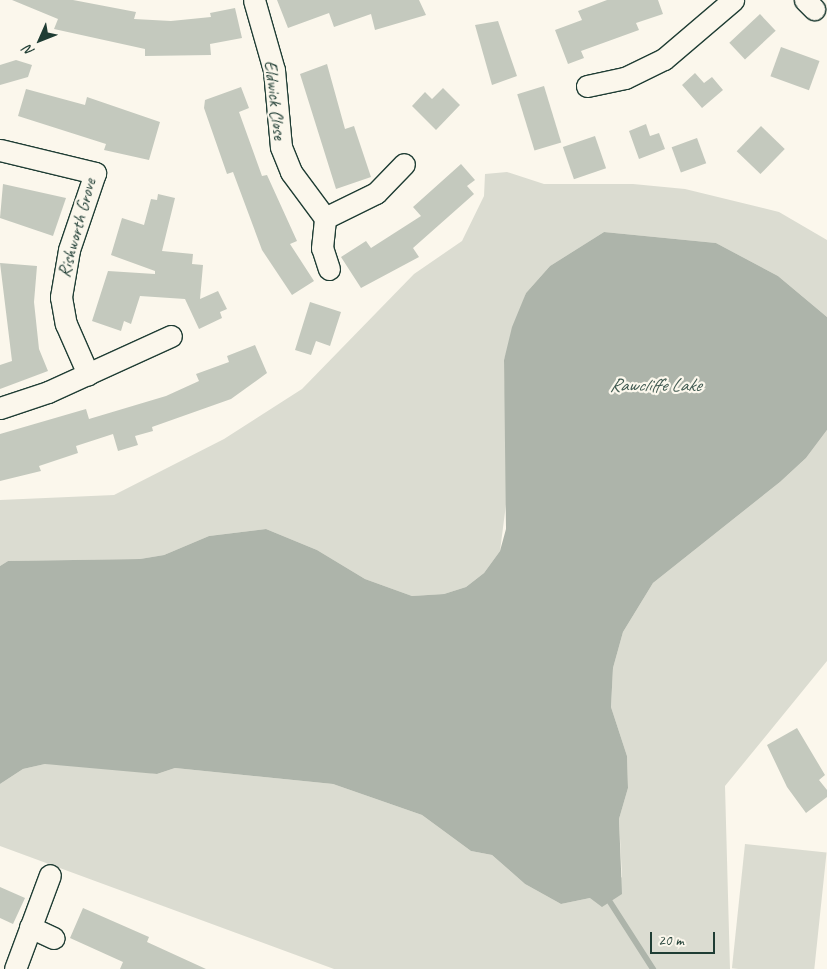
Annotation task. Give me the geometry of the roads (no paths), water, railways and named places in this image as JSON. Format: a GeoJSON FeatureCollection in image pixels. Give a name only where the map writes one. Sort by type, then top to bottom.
{"type":"FeatureCollection","features":[{"type":"Feature","properties":{"kind":"street","name":"Eldwick Close"},"geometry":{"type":"LineString","coordinates":[[254,0],[274,70],[281,147],[291,172],[325,218]]}},
{"type":"Feature","properties":{"kind":"street"},"geometry":{"type":"LineString","coordinates":[[587,86],[625,78],[664,59],[733,0]]}},
{"type":"Feature","properties":{"kind":"street","name":"Rishworth Grove"},"geometry":{"type":"LineString","coordinates":[[0,150],[95,173],[65,266],[62,298],[66,324],[88,374]]}},
{"type":"Feature","properties":{"kind":"street"},"geometry":{"type":"LineString","coordinates":[[328,269],[322,248],[325,218],[376,194],[404,164]]}},
{"type":"Feature","properties":{"kind":"street"},"geometry":{"type":"LineString","coordinates":[[0,408],[88,374],[171,336]]}},
{"type":"Feature","properties":{"kind":"street"},"geometry":{"type":"LineString","coordinates":[[15,969],[50,875]]}},
{"type":"Feature","properties":{"kind":"street"},"geometry":{"type":"LineString","coordinates":[[30,927],[54,938]]}},
{"type":"Feature","properties":{"kind":"water","name":"Rawcliffe Lake"},"geometry":{"type":"Polygon","coordinates":[[[604,232],[716,243],[778,276],[827,317],[827,430],[806,458],[780,482],[653,583],[623,632],[613,668],[611,707],[627,756],[628,788],[619,819],[622,894],[602,907],[590,898],[561,904],[525,884],[492,855],[471,851],[422,815],[333,784],[175,768],[157,774],[45,764],[23,769],[0,784],[0,566],[8,561],[140,559],[164,555],[209,536],[266,529],[317,550],[365,579],[412,596],[444,594],[466,587],[484,573],[500,551],[506,529],[504,360],[512,327],[526,293],[550,266],[604,232]]]}},
{"type":"Feature","properties":{"kind":"waterway"},"geometry":{"type":"LineString","coordinates":[[610,902],[653,969]]}}]}
